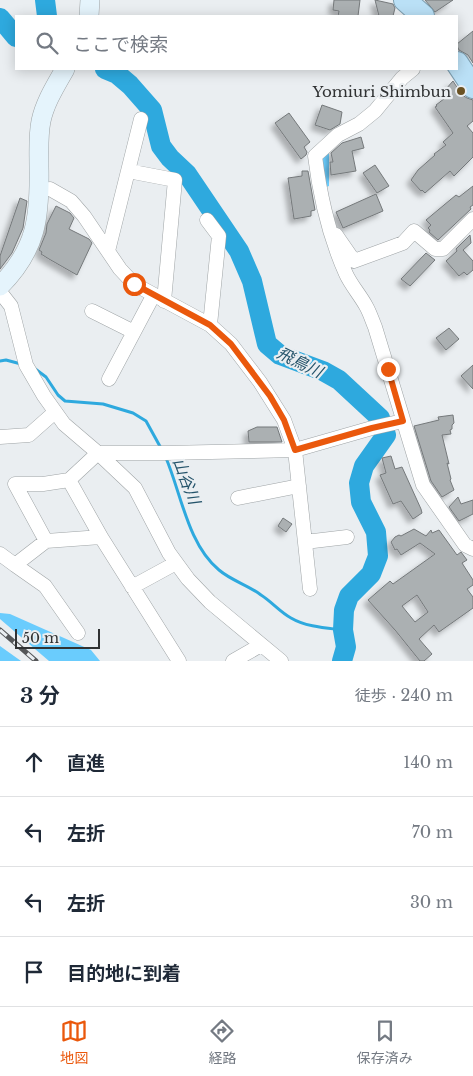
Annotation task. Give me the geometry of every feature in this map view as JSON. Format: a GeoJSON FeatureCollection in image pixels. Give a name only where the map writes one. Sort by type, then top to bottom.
{"type":"FeatureCollection","features":[{"type":"Feature","properties":{"kind":"highway"},"geometry":{"type":"LineString","coordinates":[[405,0],[422,15]]}},
{"type":"Feature","properties":{"kind":"highway"},"geometry":{"type":"LineString","coordinates":[[458,65],[473,88]]}},
{"type":"Feature","properties":{"kind":"main road"},"geometry":{"type":"LineString","coordinates":[[89,15],[90,0]]}},
{"type":"Feature","properties":{"kind":"main road"},"geometry":{"type":"LineString","coordinates":[[0,286],[22,261],[30,243],[39,202],[39,136],[41,120],[50,94],[64,70]]}},
{"type":"Feature","properties":{"kind":"street"},"geometry":{"type":"LineString","coordinates":[[411,70],[375,111],[359,124],[338,135],[315,156],[326,220],[347,276],[366,306],[375,327],[423,485],[465,545],[473,549]]}},
{"type":"Feature","properties":{"kind":"street"},"geometry":{"type":"LineString","coordinates":[[108,251],[141,119]]}},
{"type":"Feature","properties":{"kind":"street"},"geometry":{"type":"LineString","coordinates":[[109,379],[134,332],[158,299],[175,180],[128,171]]}},
{"type":"Feature","properties":{"kind":"street"},"geometry":{"type":"LineString","coordinates":[[50,189],[71,201],[134,284],[158,299],[210,325],[231,344],[260,382],[284,420],[295,450],[310,589]]}},
{"type":"Feature","properties":{"kind":"street"},"geometry":{"type":"LineString","coordinates":[[208,220],[219,236],[210,325]]}},
{"type":"Feature","properties":{"kind":"street"},"geometry":{"type":"LineString","coordinates":[[326,220],[354,261],[402,243],[414,231],[435,249],[442,249],[472,224]]}},
{"type":"Feature","properties":{"kind":"street"},"geometry":{"type":"LineString","coordinates":[[0,292],[11,306],[26,365],[64,424],[135,488],[169,553],[188,579],[210,602],[282,661]]}},
{"type":"Feature","properties":{"kind":"street"},"geometry":{"type":"LineString","coordinates":[[92,311],[134,332]]}},
{"type":"Feature","properties":{"kind":"street"},"geometry":{"type":"LineString","coordinates":[[0,438],[29,435],[55,412]]}},
{"type":"Feature","properties":{"kind":"street"},"geometry":{"type":"LineString","coordinates":[[46,541],[15,484],[43,484],[69,480],[98,453],[295,450],[403,421]]}},
{"type":"Feature","properties":{"kind":"street"},"geometry":{"type":"LineString","coordinates":[[69,480],[101,537],[179,661]]}},
{"type":"Feature","properties":{"kind":"street"},"geometry":{"type":"LineString","coordinates":[[238,498],[298,486]]}},
{"type":"Feature","properties":{"kind":"street"},"geometry":{"type":"LineString","coordinates":[[14,565],[46,541],[101,537]]}},
{"type":"Feature","properties":{"kind":"street"},"geometry":{"type":"LineString","coordinates":[[304,542],[347,537]]}},
{"type":"Feature","properties":{"kind":"street"},"geometry":{"type":"LineString","coordinates":[[0,554],[45,586],[78,633]]}},
{"type":"Feature","properties":{"kind":"street"},"geometry":{"type":"LineString","coordinates":[[132,587],[176,563]]}},
{"type":"Feature","properties":{"kind":"street"},"geometry":{"type":"LineString","coordinates":[[232,661],[261,645]]}},
{"type":"Feature","properties":{"kind":"shaded area"},"geometry":{"type":"Polygon","coordinates":[[[329,150],[329,186],[324,188],[320,157],[329,150]]]}},
{"type":"Feature","properties":{"kind":"shaded area"},"geometry":{"type":"Polygon","coordinates":[[[0,613],[10,614],[91,650],[100,661],[49,661],[0,619],[0,613]]]}},
{"type":"Feature","properties":{"kind":"shaded area"},"geometry":{"type":"Polygon","coordinates":[[[0,646],[21,661],[0,661],[0,646]]]}},
{"type":"Feature","properties":{"kind":"building"},"geometry":{"type":"Polygon","coordinates":[[[334,0],[360,0],[358,15],[338,15],[339,11],[333,10],[334,0]]]}},
{"type":"Feature","properties":{"kind":"building"},"geometry":{"type":"Polygon","coordinates":[[[375,0],[393,4],[395,8],[393,15],[379,15],[375,0]]]}},
{"type":"Feature","properties":{"kind":"building"},"geometry":{"type":"Polygon","coordinates":[[[425,0],[453,0],[435,12],[425,0]]]}},
{"type":"Feature","properties":{"kind":"building"},"geometry":{"type":"Polygon","coordinates":[[[473,31],[473,63],[468,55],[459,50],[458,43],[473,31]]]}},
{"type":"Feature","properties":{"kind":"building"},"geometry":{"type":"Polygon","coordinates":[[[453,81],[462,95],[473,100],[473,121],[467,126],[473,133],[473,157],[454,176],[450,171],[425,193],[411,180],[434,154],[446,145],[443,142],[453,133],[435,107],[449,95],[445,90],[453,81]]]}},
{"type":"Feature","properties":{"kind":"building"},"geometry":{"type":"Polygon","coordinates":[[[322,105],[342,112],[340,124],[330,130],[315,125],[322,105]]]}},
{"type":"Feature","properties":{"kind":"building"},"geometry":{"type":"Polygon","coordinates":[[[289,113],[310,142],[304,147],[307,152],[301,159],[275,123],[289,113]]]}},
{"type":"Feature","properties":{"kind":"building"},"geometry":{"type":"Polygon","coordinates":[[[361,137],[364,148],[352,151],[356,171],[331,175],[330,162],[333,162],[331,153],[342,143],[361,137]]]}},
{"type":"Feature","properties":{"kind":"building"},"geometry":{"type":"Polygon","coordinates":[[[375,165],[389,186],[377,193],[363,173],[375,165]]]}},
{"type":"Feature","properties":{"kind":"building"},"geometry":{"type":"Polygon","coordinates":[[[302,171],[308,171],[315,210],[311,211],[311,216],[294,219],[288,178],[302,176],[302,171]]]}},
{"type":"Feature","properties":{"kind":"building"},"geometry":{"type":"Polygon","coordinates":[[[473,186],[473,205],[470,207],[471,209],[438,240],[429,232],[428,228],[431,225],[426,220],[456,195],[459,197],[473,186]]]}},
{"type":"Feature","properties":{"kind":"building"},"geometry":{"type":"Polygon","coordinates":[[[376,194],[383,211],[343,228],[336,212],[376,194]]]}},
{"type":"Feature","properties":{"kind":"building"},"geometry":{"type":"Polygon","coordinates":[[[20,198],[27,201],[23,228],[12,253],[0,269],[0,256],[20,198]]]}},
{"type":"Feature","properties":{"kind":"building"},"geometry":{"type":"Polygon","coordinates":[[[56,206],[70,213],[74,218],[69,229],[89,239],[92,243],[77,275],[41,254],[42,252],[39,250],[46,233],[47,224],[56,206]]]}},
{"type":"Feature","properties":{"kind":"building"},"geometry":{"type":"Polygon","coordinates":[[[470,235],[471,243],[463,250],[473,261],[473,270],[467,275],[464,272],[459,276],[446,261],[470,235]]]}},
{"type":"Feature","properties":{"kind":"building"},"geometry":{"type":"Polygon","coordinates":[[[426,253],[435,260],[410,286],[401,279],[426,253]]]}},
{"type":"Feature","properties":{"kind":"building"},"geometry":{"type":"Polygon","coordinates":[[[449,328],[459,339],[446,350],[436,338],[449,328]]]}},
{"type":"Feature","properties":{"kind":"building"},"geometry":{"type":"Polygon","coordinates":[[[473,365],[473,389],[461,376],[473,365]]]}},
{"type":"Feature","properties":{"kind":"building"},"geometry":{"type":"Polygon","coordinates":[[[453,415],[454,423],[450,430],[451,434],[442,435],[449,464],[447,463],[450,480],[454,490],[442,497],[431,481],[414,426],[439,420],[438,417],[453,415]]]}},
{"type":"Feature","properties":{"kind":"building"},"geometry":{"type":"Polygon","coordinates":[[[257,427],[277,427],[282,442],[249,442],[248,431],[257,427]]]}},
{"type":"Feature","properties":{"kind":"building"},"geometry":{"type":"Polygon","coordinates":[[[391,456],[395,469],[402,467],[421,509],[422,513],[413,519],[401,501],[393,504],[380,475],[386,473],[382,458],[391,456]]]}},
{"type":"Feature","properties":{"kind":"building"},"geometry":{"type":"Polygon","coordinates":[[[458,497],[461,504],[473,500],[473,514],[459,521],[449,507],[458,497]]]}},
{"type":"Feature","properties":{"kind":"building"},"geometry":{"type":"Polygon","coordinates":[[[283,518],[292,524],[286,532],[278,526],[283,518]]]}},
{"type":"Feature","properties":{"kind":"building"},"geometry":{"type":"Polygon","coordinates":[[[414,529],[426,536],[431,530],[432,533],[439,530],[457,555],[461,552],[467,560],[462,563],[473,580],[473,585],[467,589],[473,597],[473,608],[439,632],[434,625],[419,639],[432,654],[424,661],[420,661],[368,600],[390,581],[393,584],[435,554],[420,543],[401,555],[397,549],[395,550],[391,542],[395,537],[414,529]],[[417,595],[402,606],[415,622],[428,612],[417,595]]]}},
{"type":"Feature","properties":{"kind":"waterway","name":"飛鳥川"},"geometry":{"type":"LineString","coordinates":[[45,0],[47,15]]}},
{"type":"Feature","properties":{"kind":"waterway"},"geometry":{"type":"LineString","coordinates":[[0,18],[15,36]]}},
{"type":"Feature","properties":{"kind":"waterway","name":"飛鳥川"},"geometry":{"type":"LineString","coordinates":[[107,70],[117,74],[130,85],[152,110],[161,146],[170,158],[187,174],[239,251],[252,281],[267,344],[280,355],[323,371],[339,380],[380,418],[386,435],[364,466],[359,483],[361,502],[376,532],[378,556],[371,574],[349,596],[344,610],[343,630],[346,647],[342,661]]}},
{"type":"Feature","properties":{"kind":"waterway","name":"山谷川"},"geometry":{"type":"LineString","coordinates":[[0,361],[6,360],[21,364]]}},
{"type":"Feature","properties":{"kind":"waterway","name":"山谷川"},"geometry":{"type":"LineString","coordinates":[[34,368],[46,377],[58,395],[65,401],[103,404],[133,413],[146,421],[162,450]]}},
{"type":"Feature","properties":{"kind":"waterway","name":"山谷川"},"geometry":{"type":"LineString","coordinates":[[166,458],[193,533],[208,559],[219,570],[256,592],[283,613],[297,621],[317,627],[343,630]]}},
{"type":"Feature","properties":{"kind":"railway"},"geometry":{"type":"LineString","coordinates":[[0,630],[36,661]]}},
{"type":"Feature","properties":{"kind":"place","name":"Yomiuri Shimbun"},"geometry":{"type":"Point","coordinates":[461,91]}},
{"type":"Feature","properties":{"kind":"route"},"geometry":{"type":"LineString","coordinates":[[134,284],[153,296],[210,325],[231,344],[270,396],[284,420],[295,450],[403,421],[388,369]]}}]}
